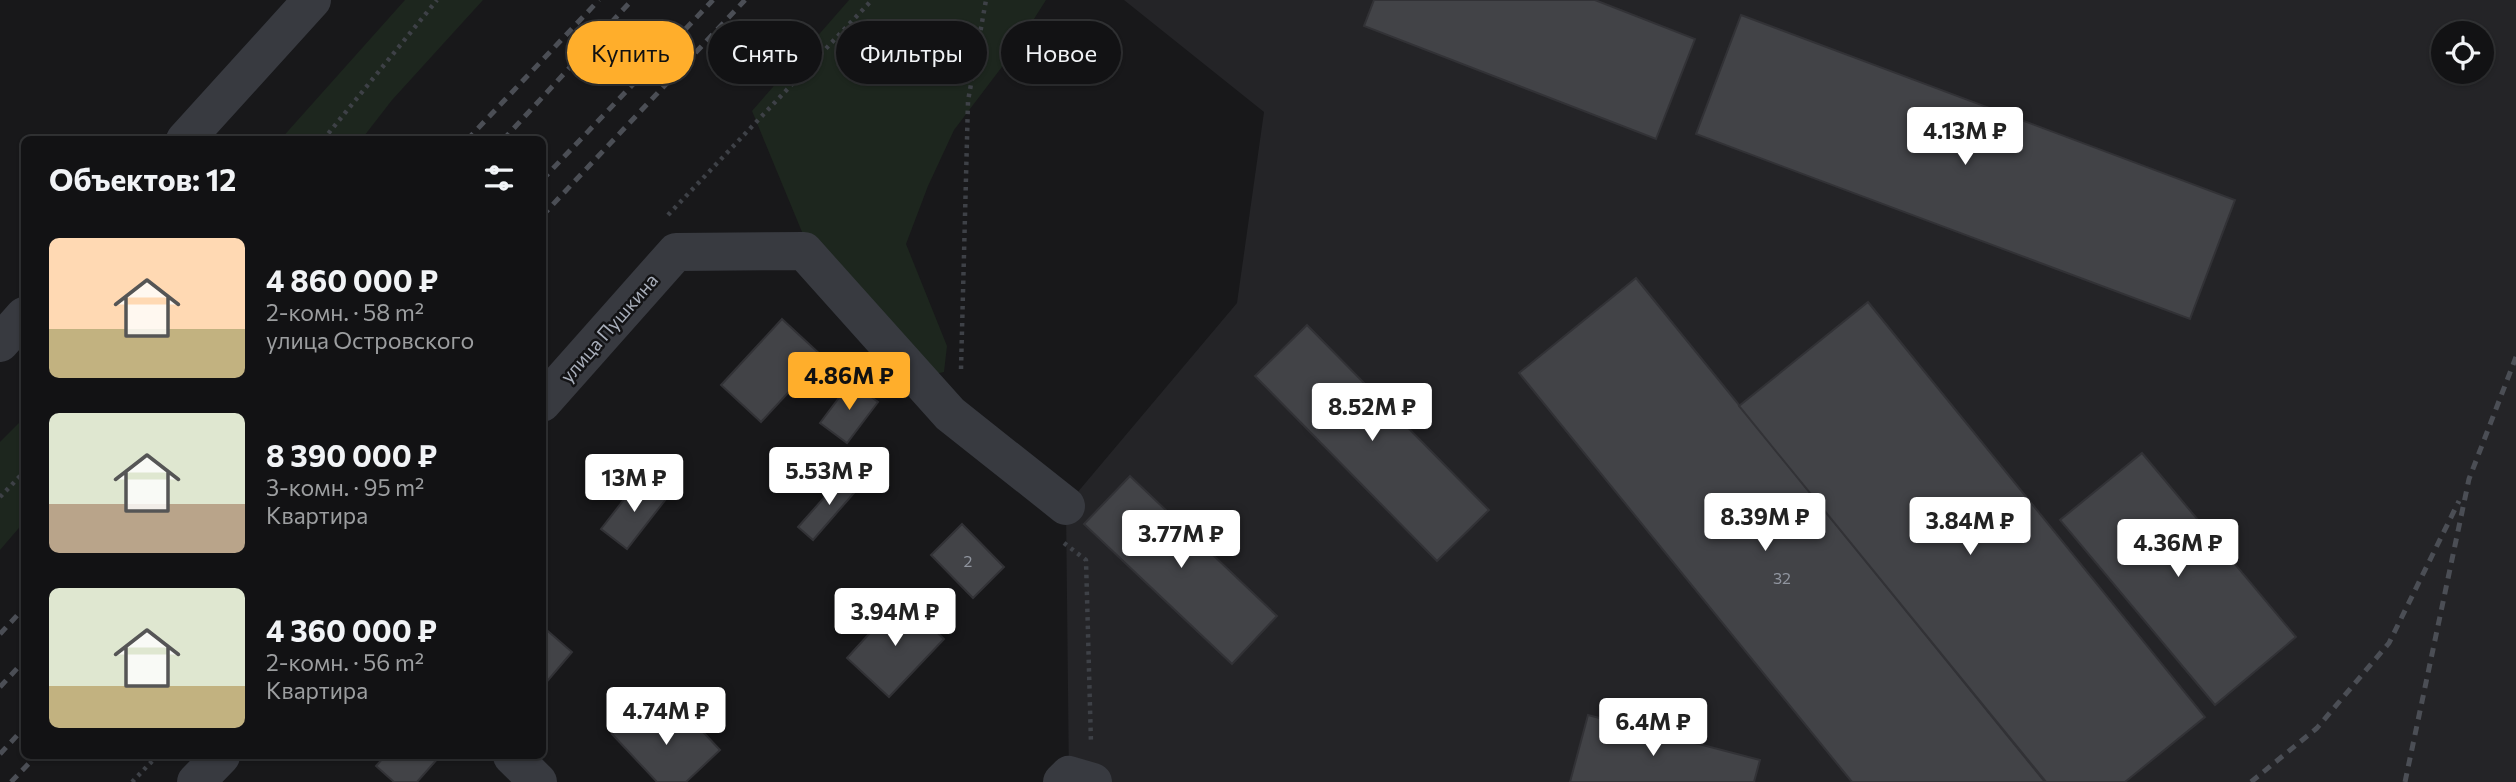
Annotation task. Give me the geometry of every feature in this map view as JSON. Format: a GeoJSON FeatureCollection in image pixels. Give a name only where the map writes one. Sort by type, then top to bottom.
{"type":"FeatureCollection","features":[{"type":"Feature","properties":{"kind":"street"},"geometry":{"type":"LineString","coordinates":[[189,136],[312,0]]}},
{"type":"Feature","properties":{"kind":"street"},"geometry":{"type":"LineString","coordinates":[[670,236],[804,251],[950,414],[1061,521]]}},
{"type":"Feature","properties":{"kind":"street","name":"улица Пушкина"},"geometry":{"type":"LineString","coordinates":[[546,398],[670,236]]}},
{"type":"Feature","properties":{"kind":"street"},"geometry":{"type":"LineString","coordinates":[[0,343],[21,319]]}},
{"type":"Feature","properties":{"kind":"street"},"geometry":{"type":"LineString","coordinates":[[196,782],[218,759]]}},
{"type":"Feature","properties":{"kind":"street"},"geometry":{"type":"LineString","coordinates":[[515,759],[538,782]]}},
{"type":"Feature","properties":{"kind":"street"},"geometry":{"type":"LineString","coordinates":[[1062,782],[1069,775],[1092,782]]}},
{"type":"Feature","properties":{"kind":"path"},"geometry":{"type":"LineString","coordinates":[[326,136],[437,0]]}},
{"type":"Feature","properties":{"kind":"path"},"geometry":{"type":"LineString","coordinates":[[670,236],[872,0]]}},
{"type":"Feature","properties":{"kind":"path"},"geometry":{"type":"LineString","coordinates":[[950,414],[961,376],[968,101],[986,0]]}},
{"type":"Feature","properties":{"kind":"path"},"geometry":{"type":"LineString","coordinates":[[0,497],[21,474]]}},
{"type":"Feature","properties":{"kind":"path"},"geometry":{"type":"LineString","coordinates":[[1061,521],[1086,560],[1092,782]]}},
{"type":"Feature","properties":{"kind":"path"},"geometry":{"type":"LineString","coordinates":[[132,782],[153,759]]}},
{"type":"Feature","properties":{"kind":"shaded area"},"geometry":{"type":"Polygon","coordinates":[[[405,0],[483,0],[392,100],[364,136],[284,136],[405,0]]]}},
{"type":"Feature","properties":{"kind":"shaded area"},"geometry":{"type":"Polygon","coordinates":[[[849,0],[1046,0],[1033,21],[1001,21],[1001,68],[954,130],[928,186],[906,244],[947,346],[944,372],[925,376],[807,244],[752,111],[776,84],[822,84],[822,31],[849,0]]]}},
{"type":"Feature","properties":{"kind":"shaded area"},"geometry":{"type":"Polygon","coordinates":[[[1124,0],[2516,0],[2516,782],[1069,782],[1066,506],[1237,303],[1264,112],[1124,0]]]}},
{"type":"Feature","properties":{"kind":"shaded area"},"geometry":{"type":"Polygon","coordinates":[[[21,421],[21,526],[0,550],[0,442],[21,421]]]}},
{"type":"Feature","properties":{"kind":"building"},"geometry":{"type":"Polygon","coordinates":[[[1374,0],[1595,0],[1695,39],[1656,139],[1364,26],[1374,0]]]}},
{"type":"Feature","properties":{"kind":"building"},"geometry":{"type":"Polygon","coordinates":[[[1741,15],[2235,200],[2190,319],[1696,134],[1741,15]]]}},
{"type":"Feature","properties":{"kind":"building"},"geometry":{"type":"Polygon","coordinates":[[[1636,278],[2045,782],[1852,782],[1519,373],[1636,278]]]}},
{"type":"Feature","properties":{"kind":"building"},"geometry":{"type":"Polygon","coordinates":[[[1868,302],[2205,717],[2125,782],[2046,782],[1739,406],[1868,302]]]}},
{"type":"Feature","properties":{"kind":"building"},"geometry":{"type":"Polygon","coordinates":[[[782,319],[822,356],[761,422],[721,385],[782,319]]]}},
{"type":"Feature","properties":{"kind":"building"},"geometry":{"type":"Polygon","coordinates":[[[1307,325],[1489,510],[1437,561],[1255,376],[1307,325]]]}},
{"type":"Feature","properties":{"kind":"building"},"geometry":{"type":"Polygon","coordinates":[[[851,382],[878,402],[847,443],[820,423],[851,382]]]}},
{"type":"Feature","properties":{"kind":"building"},"geometry":{"type":"Polygon","coordinates":[[[2142,453],[2296,637],[2215,705],[2060,520],[2142,453]]]}},
{"type":"Feature","properties":{"kind":"building"},"geometry":{"type":"Polygon","coordinates":[[[846,473],[860,486],[813,540],[798,527],[846,473]]]}},
{"type":"Feature","properties":{"kind":"building"},"geometry":{"type":"Polygon","coordinates":[[[1130,476],[1277,616],[1232,664],[1084,524],[1130,476]]]}},
{"type":"Feature","properties":{"kind":"building"},"geometry":{"type":"Polygon","coordinates":[[[640,479],[666,499],[627,549],[601,529],[640,479]]]}},
{"type":"Feature","properties":{"kind":"building"},"geometry":{"type":"Polygon","coordinates":[[[962,524],[1004,567],[973,598],[931,555],[962,524]]]}},
{"type":"Feature","properties":{"kind":"building"},"geometry":{"type":"Polygon","coordinates":[[[901,599],[944,639],[889,697],[847,658],[901,599]]]}},
{"type":"Feature","properties":{"kind":"building"},"geometry":{"type":"Polygon","coordinates":[[[546,629],[572,652],[546,683],[546,629]]]}},
{"type":"Feature","properties":{"kind":"building"},"geometry":{"type":"Polygon","coordinates":[[[643,706],[669,733],[688,716],[720,750],[686,782],[657,782],[612,734],[643,706]]]}},
{"type":"Feature","properties":{"kind":"building"},"geometry":{"type":"Polygon","coordinates":[[[1588,715],[1760,760],[1754,782],[1570,782],[1588,715]]]}},
{"type":"Feature","properties":{"kind":"building"},"geometry":{"type":"Polygon","coordinates":[[[382,759],[437,759],[417,782],[394,782],[376,766],[382,759]]]}},
{"type":"Feature","properties":{"kind":"railway"},"geometry":{"type":"LineString","coordinates":[[471,136],[599,0]]}},
{"type":"Feature","properties":{"kind":"railway"},"geometry":{"type":"LineString","coordinates":[[507,136],[632,0]]}},
{"type":"Feature","properties":{"kind":"railway"},"geometry":{"type":"LineString","coordinates":[[546,176],[713,0]]}},
{"type":"Feature","properties":{"kind":"railway"},"geometry":{"type":"LineString","coordinates":[[546,212],[745,0]]}},
{"type":"Feature","properties":{"kind":"railway"},"geometry":{"type":"LineString","coordinates":[[2405,782],[2469,479],[2516,357]]}},
{"type":"Feature","properties":{"kind":"railway"},"geometry":{"type":"LineString","coordinates":[[2251,782],[2317,728],[2389,643],[2459,501]]}},
{"type":"Feature","properties":{"kind":"railway"},"geometry":{"type":"LineString","coordinates":[[0,634],[21,611]]}},
{"type":"Feature","properties":{"kind":"railway"},"geometry":{"type":"LineString","coordinates":[[0,687],[21,664]]}},
{"type":"Feature","properties":{"kind":"railway"},"geometry":{"type":"LineString","coordinates":[[0,754],[21,731]]}},
{"type":"Feature","properties":{"kind":"railway"},"geometry":{"type":"LineString","coordinates":[[11,782],[33,759]]}}]}
